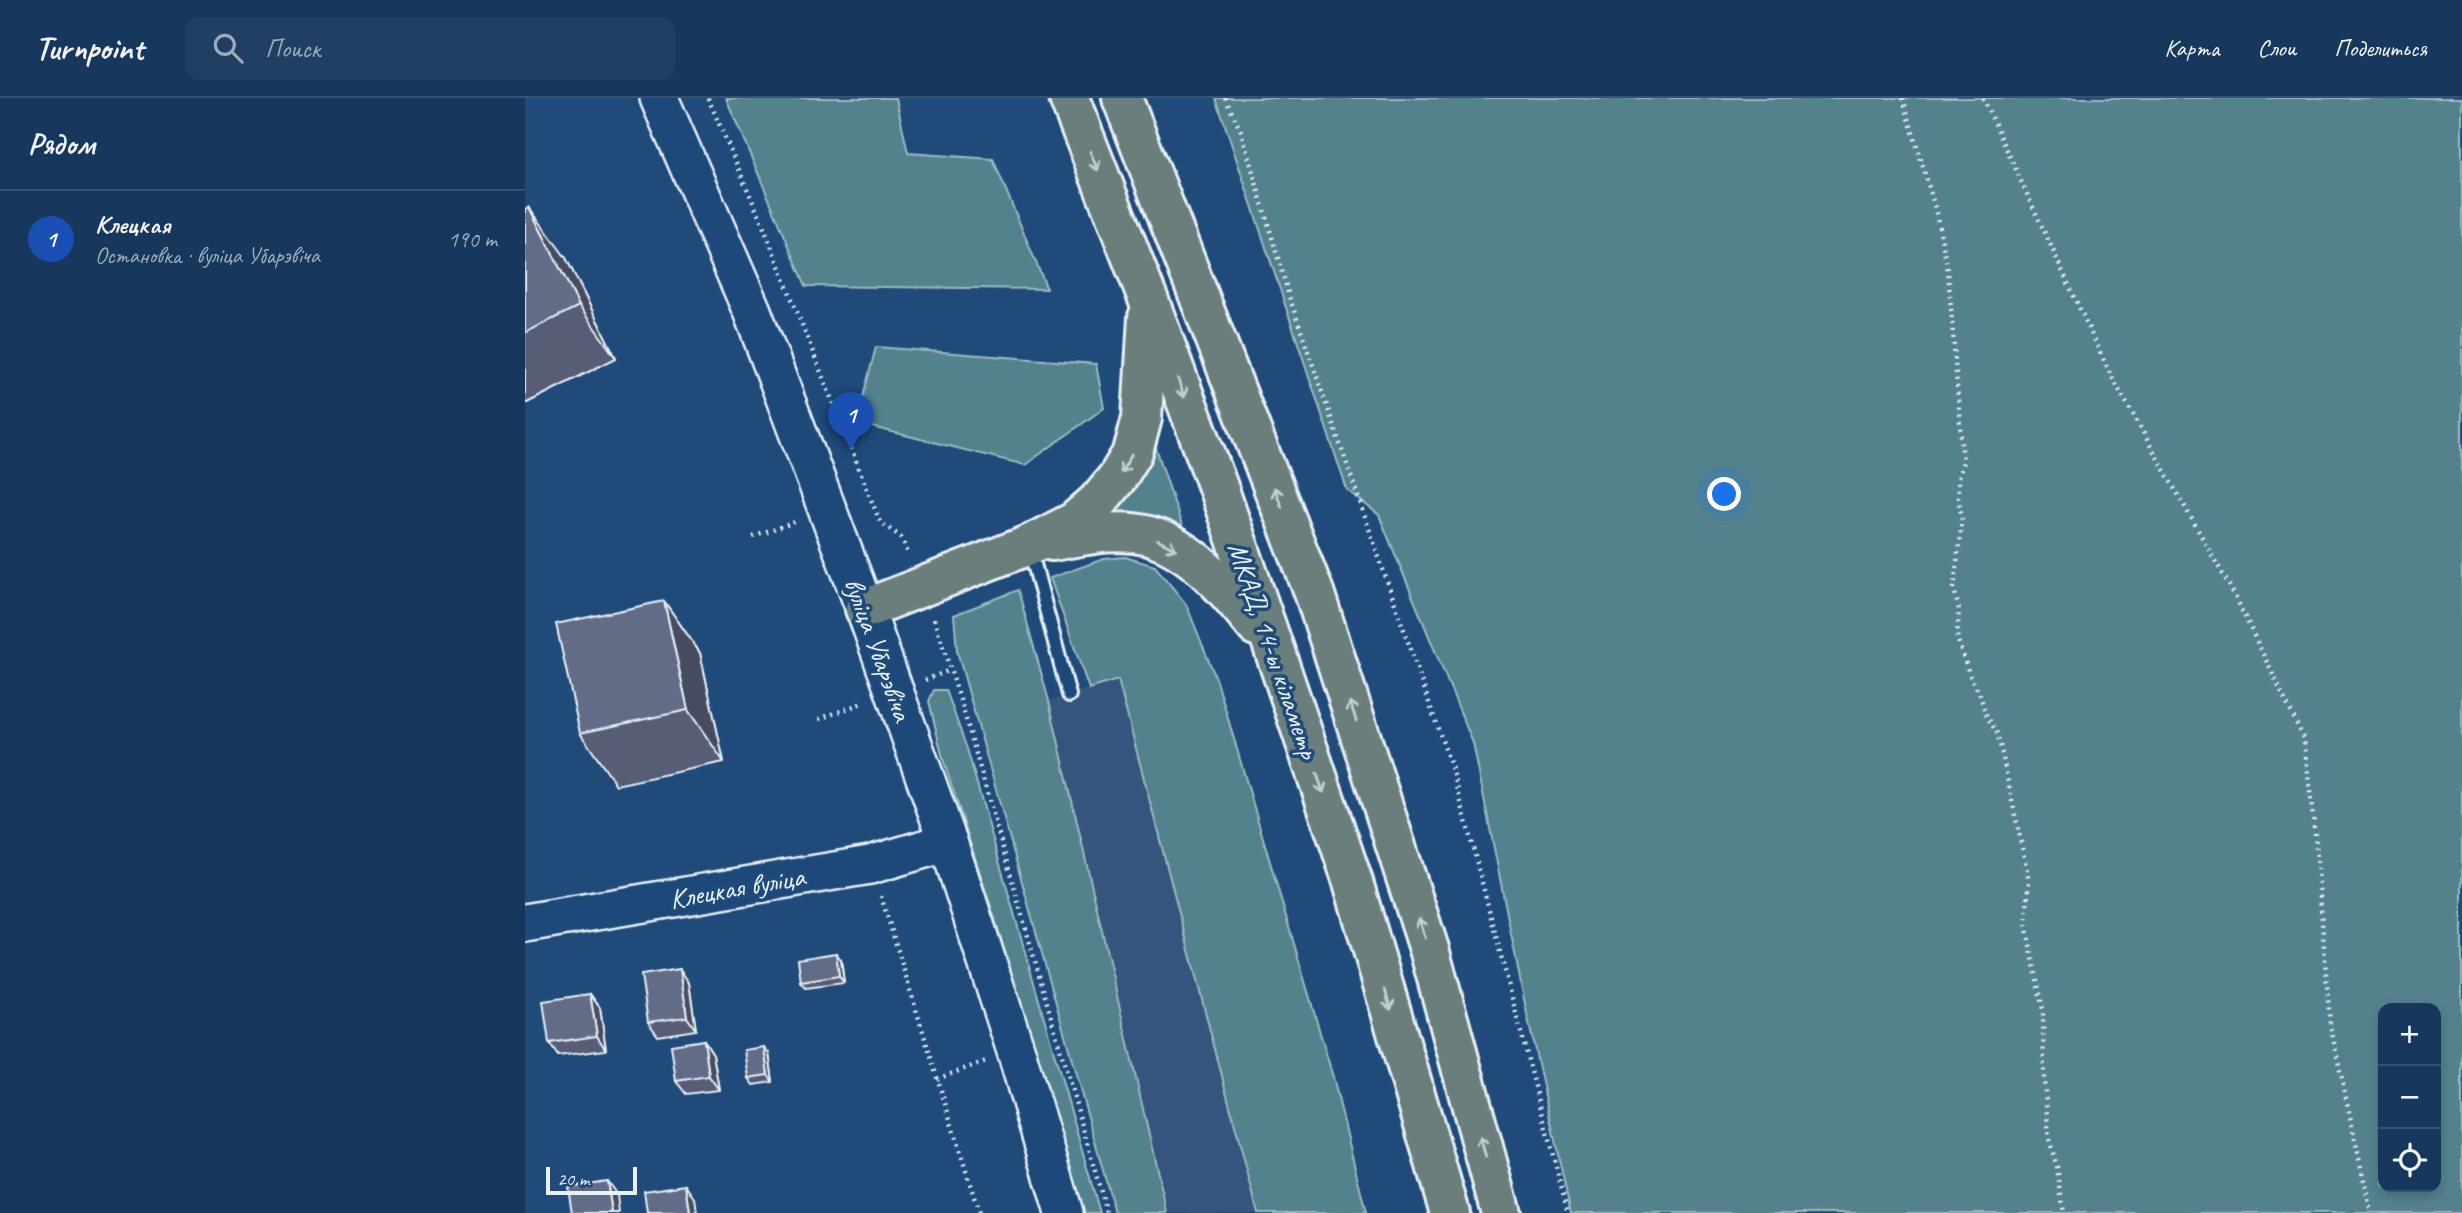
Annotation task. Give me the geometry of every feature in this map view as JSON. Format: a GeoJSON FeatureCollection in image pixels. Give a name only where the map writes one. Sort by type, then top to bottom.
{"type":"FeatureCollection","features":[{"type":"Feature","properties":{"kind":"highway","name":"МКАД, 14-ы кіламетр"},"geometry":{"type":"LineString","coordinates":[[1069,98],[1218,486],[1274,649],[1353,882],[1450,1213]]}},
{"type":"Feature","properties":{"kind":"highway","name":"МКАД, 14-ы кіламетр"},"geometry":{"type":"LineString","coordinates":[[1122,98],[1315,595],[1429,949],[1501,1213]]}},
{"type":"Feature","properties":{"kind":"highway"},"geometry":{"type":"LineString","coordinates":[[865,609],[1029,545],[1074,522],[1098,502],[1133,452],[1142,418],[1149,301]]}},
{"type":"Feature","properties":{"kind":"highway"},"geometry":{"type":"LineString","coordinates":[[1029,545],[1089,535],[1123,533],[1149,536],[1176,549],[1222,583],[1274,649]]}},
{"type":"Feature","properties":{"kind":"main road","name":"вуліца Убарэвіча"},"geometry":{"type":"LineString","coordinates":[[659,98],[752,311],[865,609],[948,842],[1016,1051],[1064,1213]]}},
{"type":"Feature","properties":{"kind":"main road","name":"Клецкая вуліца"},"geometry":{"type":"LineString","coordinates":[[525,923],[870,865],[948,842]]}},
{"type":"Feature","properties":{"kind":"lane"},"geometry":{"type":"LineString","coordinates":[[1029,545],[1069,695]]}},
{"type":"Feature","properties":{"kind":"path"},"geometry":{"type":"LineString","coordinates":[[708,98],[762,223],[880,522],[901,537],[923,586],[964,712],[1107,1213]]}},
{"type":"Feature","properties":{"kind":"path"},"geometry":{"type":"LineString","coordinates":[[1225,98],[1241,131],[1289,296],[1454,775],[1568,1213]]}},
{"type":"Feature","properties":{"kind":"path"},"geometry":{"type":"LineString","coordinates":[[1903,98],[1935,208],[1952,304],[1952,343],[1963,462],[1958,478],[1962,517],[1954,589],[1959,610],[1957,638],[1986,714],[1998,735],[2029,882],[2026,924],[2043,1010],[2044,1079],[2049,1139],[2057,1167],[2064,1213]]}},
{"type":"Feature","properties":{"kind":"path"},"geometry":{"type":"LineString","coordinates":[[1983,98],[2108,370],[2235,596],[2305,740],[2330,1024],[2371,1213]]}},
{"type":"Feature","properties":{"kind":"path"},"geometry":{"type":"LineString","coordinates":[[870,865],[979,1213]]}},
{"type":"Feature","properties":{"kind":"path"},"geometry":{"type":"LineString","coordinates":[[937,1079],[1016,1051]]}},
{"type":"Feature","properties":{"kind":"shaded area"},"geometry":{"type":"Polygon","coordinates":[[[1118,680],[1258,1213],[1156,1213],[1026,708],[1118,680]]]}},
{"type":"Feature","properties":{"kind":"green space"},"geometry":{"type":"Polygon","coordinates":[[[726,98],[896,98],[908,153],[993,159],[1047,289],[806,286],[726,98]]]}},
{"type":"Feature","properties":{"kind":"green space"},"geometry":{"type":"Polygon","coordinates":[[[1216,98],[2462,98],[2462,1213],[1571,1213],[1527,1014],[1473,743],[1379,515],[1347,490],[1216,98]]]}},
{"type":"Feature","properties":{"kind":"green space"},"geometry":{"type":"Polygon","coordinates":[[[876,347],[1096,364],[1104,408],[1025,465],[856,423],[876,347]]]}},
{"type":"Feature","properties":{"kind":"green space"},"geometry":{"type":"Polygon","coordinates":[[[1152,436],[1185,535],[1100,518],[1152,436]]]}},
{"type":"Feature","properties":{"kind":"green space"},"geometry":{"type":"Polygon","coordinates":[[[1125,557],[1155,566],[1186,604],[1217,681],[1333,1077],[1366,1213],[1258,1213],[1118,680],[1089,689],[1050,578],[1104,559],[1125,557]]]}},
{"type":"Feature","properties":{"kind":"green space"},"geometry":{"type":"Polygon","coordinates":[[[1018,590],[1049,701],[1167,1213],[1115,1213],[957,651],[954,615],[1018,590]]]}},
{"type":"Feature","properties":{"kind":"green space"},"geometry":{"type":"Polygon","coordinates":[[[934,690],[946,690],[967,749],[1100,1213],[1083,1213],[995,919],[943,759],[929,701],[934,690]]]}},
{"type":"Feature","properties":{"kind":"building"},"geometry":{"type":"Polygon","coordinates":[[[529,207],[579,306],[525,333],[525,209],[529,207]]]}},
{"type":"Feature","properties":{"kind":"building"},"geometry":{"type":"Polygon","coordinates":[[[664,601],[688,710],[580,733],[556,624],[664,601]]]}},
{"type":"Feature","properties":{"kind":"building"},"geometry":{"type":"Polygon","coordinates":[[[836,953],[839,976],[801,982],[798,959],[836,953]]]}},
{"type":"Feature","properties":{"kind":"building"},"geometry":{"type":"Polygon","coordinates":[[[680,969],[687,1017],[648,1022],[641,975],[680,969]]]}},
{"type":"Feature","properties":{"kind":"building"},"geometry":{"type":"Polygon","coordinates":[[[590,994],[597,1036],[549,1043],[543,1001],[590,994]]]}},
{"type":"Feature","properties":{"kind":"building"},"geometry":{"type":"Polygon","coordinates":[[[704,1040],[709,1076],[676,1081],[671,1045],[704,1040]]]}},
{"type":"Feature","properties":{"kind":"building"},"geometry":{"type":"Polygon","coordinates":[[[764,1047],[768,1075],[748,1078],[744,1050],[764,1047]]]}},
{"type":"Feature","properties":{"kind":"building"},"geometry":{"type":"Polygon","coordinates":[[[607,1181],[612,1213],[572,1213],[568,1187],[607,1181]]]}},
{"type":"Feature","properties":{"kind":"building"},"geometry":{"type":"Polygon","coordinates":[[[686,1185],[690,1213],[647,1213],[644,1191],[686,1185]]]}},
{"type":"Feature","properties":{"kind":"place","name":"Клецкая"},"geometry":{"type":"Point","coordinates":[851,450]}}]}
